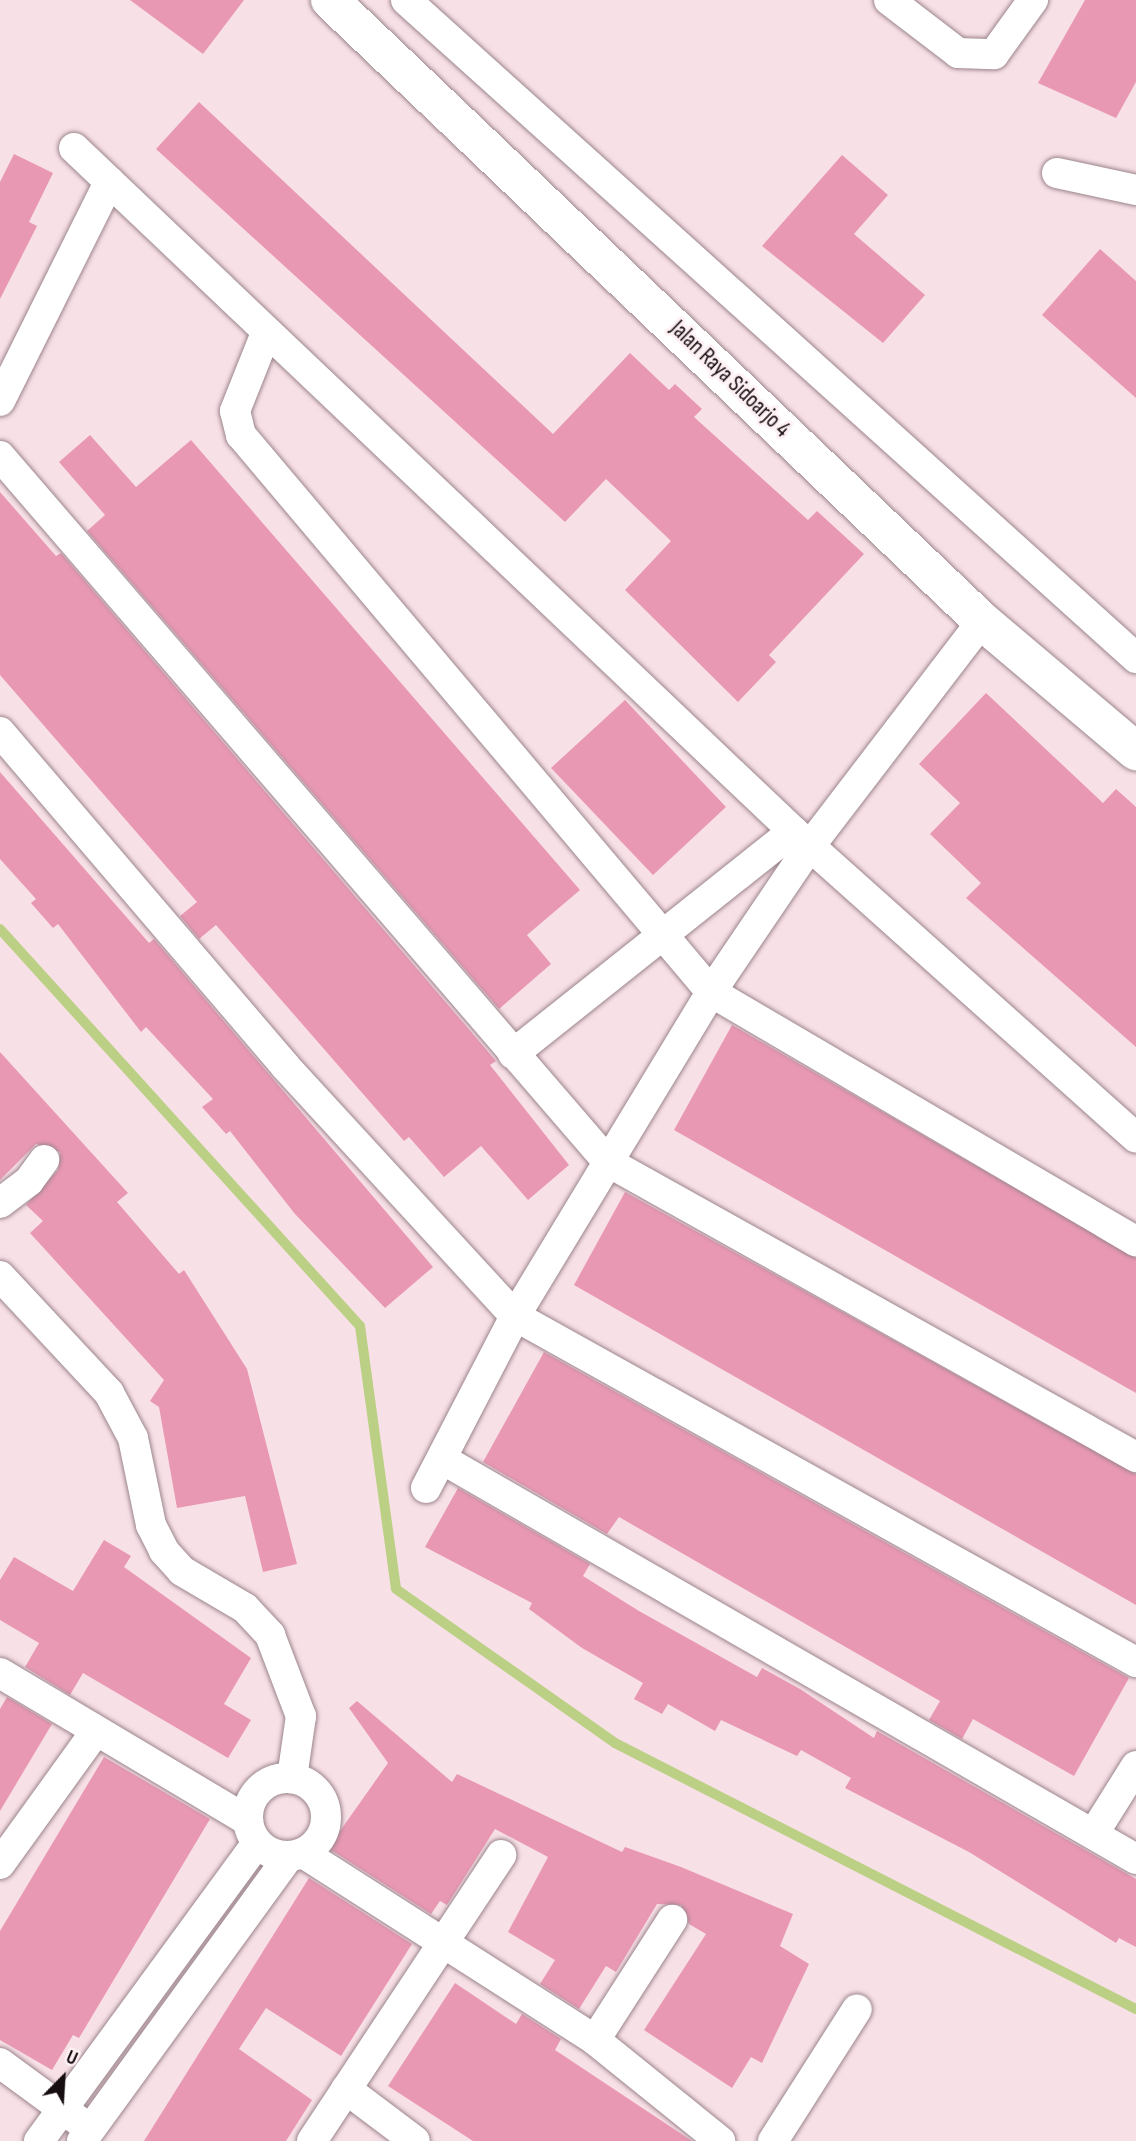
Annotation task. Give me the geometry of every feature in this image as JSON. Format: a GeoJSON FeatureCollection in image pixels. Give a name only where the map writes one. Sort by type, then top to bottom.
{"type":"FeatureCollection","features":[{"type":"Feature","properties":{"kind":"street","name":"Jalan Raya Sidoarjo 4"},"geometry":{"type":"LineString","coordinates":[[330,0],[982,621],[1136,751]]}},
{"type":"Feature","properties":{"kind":"street"},"geometry":{"type":"LineString","coordinates":[[406,0],[1136,658]]}},
{"type":"Feature","properties":{"kind":"street"},"geometry":{"type":"LineString","coordinates":[[889,0],[958,53],[994,54],[1033,0]]}},
{"type":"Feature","properties":{"kind":"street"},"geometry":{"type":"LineString","coordinates":[[74,148],[802,839],[1136,1138]]}},
{"type":"Feature","properties":{"kind":"street"},"geometry":{"type":"LineString","coordinates":[[1057,173],[1136,190]]}},
{"type":"Feature","properties":{"kind":"street"},"geometry":{"type":"LineString","coordinates":[[0,401],[108,182]]}},
{"type":"Feature","properties":{"kind":"street"},"geometry":{"type":"LineString","coordinates":[[266,333],[234,411],[241,435],[660,935],[711,992],[1136,1241]]}},
{"type":"Feature","properties":{"kind":"street"},"geometry":{"type":"LineString","coordinates":[[0,456],[608,1162],[1136,1457]]}},
{"type":"Feature","properties":{"kind":"street"},"geometry":{"type":"LineString","coordinates":[[426,1488],[515,1316],[802,839],[982,621]]}},
{"type":"Feature","properties":{"kind":"street"},"geometry":{"type":"LineString","coordinates":[[0,732],[285,1066],[515,1316],[1136,1662]]}},
{"type":"Feature","properties":{"kind":"street"},"geometry":{"type":"LineString","coordinates":[[513,1054],[660,935],[802,839]]}},
{"type":"Feature","properties":{"kind":"street"},"geometry":{"type":"LineString","coordinates":[[0,1203],[29,1181],[44,1160]]}},
{"type":"Feature","properties":{"kind":"street"},"geometry":{"type":"LineString","coordinates":[[0,1276],[110,1393],[133,1438],[151,1525],[164,1551],[182,1570],[245,1608],[270,1635],[301,1716],[292,1778]]}},
{"type":"Feature","properties":{"kind":"street"},"geometry":{"type":"LineString","coordinates":[[442,1459],[1136,1859]]}},
{"type":"Feature","properties":{"kind":"street"},"geometry":{"type":"LineString","coordinates":[[0,1673],[96,1731],[252,1832],[296,1855],[445,1945],[595,2040],[720,2141]]}},
{"type":"Feature","properties":{"kind":"street"},"geometry":{"type":"LineString","coordinates":[[0,1864],[96,1731]]}},
{"type":"Feature","properties":{"kind":"street"},"geometry":{"type":"LineString","coordinates":[[1094,1833],[1136,1766]]}},
{"type":"Feature","properties":{"kind":"street"},"geometry":{"type":"LineString","coordinates":[[0,2063],[63,2107],[91,2137],[296,1855],[317,1843],[326,1811],[308,1783],[292,1778],[259,1789],[252,1832],[63,2107],[39,2141]]}},
{"type":"Feature","properties":{"kind":"street"},"geometry":{"type":"LineString","coordinates":[[312,2141],[445,1945],[501,1854]]}},
{"type":"Feature","properties":{"kind":"street"},"geometry":{"type":"LineString","coordinates":[[595,2040],[672,1920]]}},
{"type":"Feature","properties":{"kind":"street"},"geometry":{"type":"LineString","coordinates":[[773,2141],[857,2009]]}},
{"type":"Feature","properties":{"kind":"street"},"geometry":{"type":"LineString","coordinates":[[346,2089],[415,2141]]}},
{"type":"Feature","properties":{"kind":"building"},"geometry":{"type":"Polygon","coordinates":[[[130,0],[244,0],[203,54],[130,0]]]}},
{"type":"Feature","properties":{"kind":"building"},"geometry":{"type":"Polygon","coordinates":[[[1085,0],[1136,0],[1136,82],[1116,118],[1038,83],[1085,0]]]}},
{"type":"Feature","properties":{"kind":"building"},"geometry":{"type":"Polygon","coordinates":[[[199,102],[553,434],[630,353],[669,390],[675,384],[702,409],[694,417],[808,520],[817,511],[864,554],[769,655],[776,662],[738,702],[625,590],[671,541],[606,479],[565,522],[156,149],[199,102]]]}},
{"type":"Feature","properties":{"kind":"building"},"geometry":{"type":"Polygon","coordinates":[[[14,154],[53,173],[29,222],[37,226],[0,299],[0,182],[14,154]]]}},
{"type":"Feature","properties":{"kind":"building"},"geometry":{"type":"Polygon","coordinates":[[[842,155],[888,195],[854,234],[925,295],[883,343],[762,246],[842,155]]]}},
{"type":"Feature","properties":{"kind":"building"},"geometry":{"type":"Polygon","coordinates":[[[1100,249],[1136,281],[1136,398],[1042,315],[1100,249]]]}},
{"type":"Feature","properties":{"kind":"building"},"geometry":{"type":"Polygon","coordinates":[[[90,435],[136,487],[191,440],[580,890],[527,935],[551,964],[499,1009],[87,531],[105,515],[59,462],[90,435]]]}},
{"type":"Feature","properties":{"kind":"building"},"geometry":{"type":"Polygon","coordinates":[[[0,492],[56,556],[61,553],[496,1061],[490,1065],[569,1165],[528,1200],[481,1146],[444,1177],[409,1137],[404,1141],[216,925],[199,939],[180,916],[197,902],[0,675],[0,492]]]}},
{"type":"Feature","properties":{"kind":"building"},"geometry":{"type":"Polygon","coordinates":[[[986,693],[1103,803],[1116,789],[1136,807],[1136,1047],[966,898],[981,883],[930,834],[960,803],[919,764],[986,693]]]}},
{"type":"Feature","properties":{"kind":"building"},"geometry":{"type":"Polygon","coordinates":[[[625,700],[726,807],[653,875],[551,768],[625,700]]]}},
{"type":"Feature","properties":{"kind":"building"},"geometry":{"type":"Polygon","coordinates":[[[0,772],[149,943],[154,939],[433,1267],[385,1308],[295,1214],[230,1131],[226,1134],[202,1107],[213,1099],[146,1027],[141,1032],[58,924],[53,928],[31,903],[36,899],[0,859],[0,772]]]}},
{"type":"Feature","properties":{"kind":"building"},"geometry":{"type":"Polygon","coordinates":[[[732,1025],[1136,1258],[1136,1393],[674,1130],[732,1025]]]}},
{"type":"Feature","properties":{"kind":"building"},"geometry":{"type":"Polygon","coordinates":[[[0,1052],[128,1193],[117,1202],[179,1274],[184,1270],[247,1369],[297,1564],[263,1572],[245,1496],[177,1508],[159,1407],[150,1401],[164,1380],[30,1233],[43,1221],[26,1205],[58,1170],[60,1152],[36,1144],[0,1180],[0,1052]]]}},
{"type":"Feature","properties":{"kind":"building"},"geometry":{"type":"Polygon","coordinates":[[[625,1192],[1136,1474],[1136,1605],[574,1285],[625,1192]]]}},
{"type":"Feature","properties":{"kind":"building"},"geometry":{"type":"Polygon","coordinates":[[[544,1352],[1129,1678],[1074,1776],[973,1719],[962,1739],[929,1720],[940,1701],[619,1517],[607,1534],[483,1462],[544,1352]]]}},
{"type":"Feature","properties":{"kind":"building"},"geometry":{"type":"Polygon","coordinates":[[[458,1488],[590,1564],[583,1576],[639,1611],[757,1677],[762,1668],[800,1689],[874,1738],[877,1731],[1136,1879],[1136,1947],[1119,1938],[1116,1943],[969,1852],[845,1788],[851,1778],[801,1750],[797,1756],[721,1720],[715,1731],[668,1704],[662,1714],[634,1699],[643,1683],[582,1648],[529,1609],[532,1603],[425,1547],[458,1488]]]}},
{"type":"Feature","properties":{"kind":"building"},"geometry":{"type":"Polygon","coordinates":[[[104,1540],[131,1556],[124,1567],[251,1658],[224,1704],[251,1720],[228,1758],[83,1673],[70,1695],[25,1667],[39,1643],[0,1620],[0,1580],[14,1557],[73,1591],[104,1540]]]}},
{"type":"Feature","properties":{"kind":"building"},"geometry":{"type":"Polygon","coordinates":[[[7,1697],[52,1724],[0,1811],[0,1709],[7,1697]]]}},
{"type":"Feature","properties":{"kind":"building"},"geometry":{"type":"Polygon","coordinates":[[[357,1701],[452,1782],[457,1774],[622,1852],[625,1847],[681,1867],[793,1914],[780,1946],[809,1964],[762,2063],[751,2057],[732,2088],[644,2030],[706,1934],[689,1924],[681,1905],[657,1904],[616,1972],[606,1966],[579,2009],[540,1984],[555,1960],[508,1932],[548,1857],[495,1829],[447,1905],[440,1901],[431,1914],[328,1848],[388,1763],[349,1708],[357,1701]]]}},
{"type":"Feature","properties":{"kind":"building"},"geometry":{"type":"Polygon","coordinates":[[[104,1757],[210,1819],[79,2038],[73,2035],[52,2070],[0,2040],[0,1931],[104,1757]]]}},
{"type":"Feature","properties":{"kind":"building"},"geometry":{"type":"Polygon","coordinates":[[[309,1878],[412,1944],[341,2056],[266,2008],[239,2049],[312,2100],[286,2141],[144,2141],[309,1878]]]}},
{"type":"Feature","properties":{"kind":"building"},"geometry":{"type":"Polygon","coordinates":[[[455,1983],[516,2024],[522,2014],[561,2039],[555,2050],[692,2141],[473,2141],[388,2086],[455,1983]]]}},
{"type":"Feature","properties":{"kind":"waterway"},"geometry":{"type":"LineString","coordinates":[[0,929],[360,1326],[396,1589],[615,1743],[1136,2009]]}}]}
